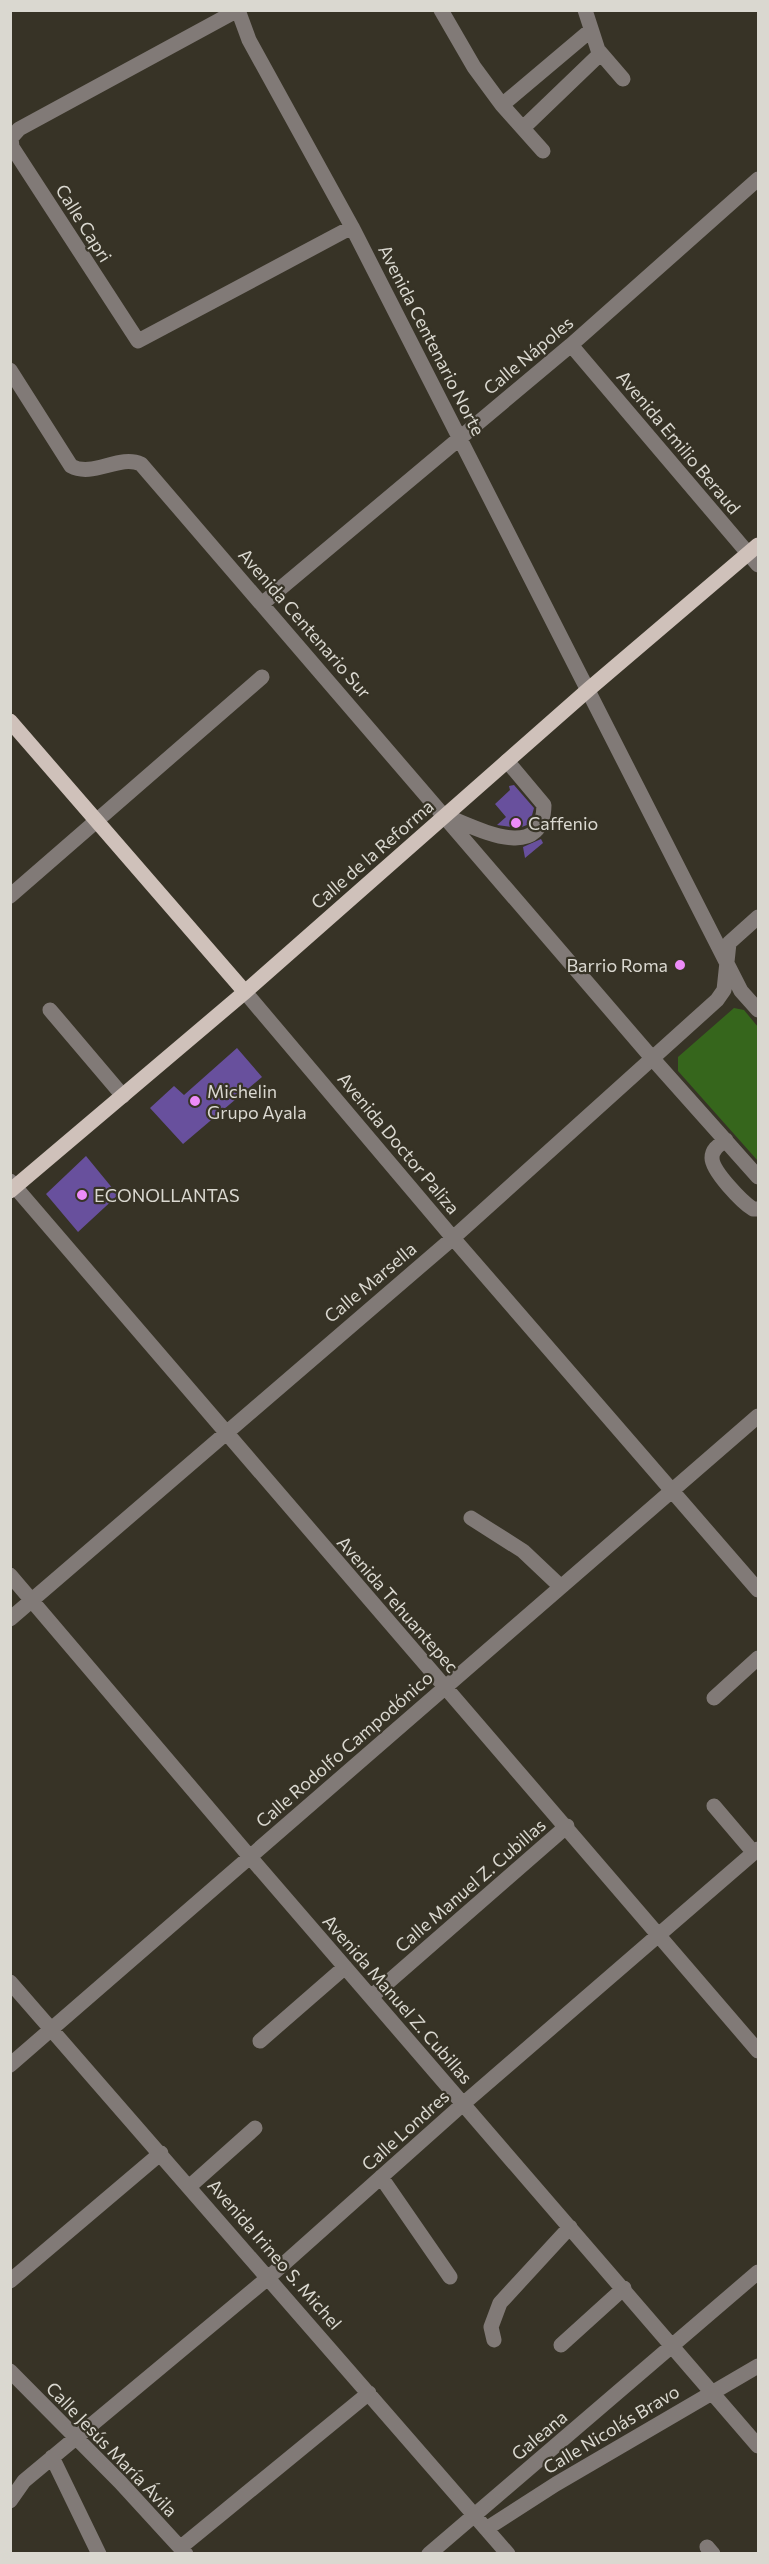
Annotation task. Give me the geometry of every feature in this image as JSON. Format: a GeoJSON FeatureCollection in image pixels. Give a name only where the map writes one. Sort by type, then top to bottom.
{"type":"FeatureCollection","features":[{"type":"Feature","properties":{"kind":"main road","name":"Calle de la Reforma"},"geometry":{"type":"LineString","coordinates":[[12,1186],[123,1096],[245,992],[590,688],[755,554]]}},
{"type":"Feature","properties":{"kind":"main road","name":"Avenida Doctor Paliza"},"geometry":{"type":"LineString","coordinates":[[10,721],[245,992]]}},
{"type":"Feature","properties":{"kind":"street","name":"Calle Capri"},"geometry":{"type":"LineString","coordinates":[[238,10],[19,129],[11,138],[12,147],[138,341],[352,227]]}},
{"type":"Feature","properties":{"kind":"street","name":"Avenida Centenario Norte"},"geometry":{"type":"LineString","coordinates":[[238,10],[249,40],[352,227],[461,437],[726,957],[741,991],[759,1010]]}},
{"type":"Feature","properties":{"kind":"street"},"geometry":{"type":"LineString","coordinates":[[441,10],[474,68],[502,105],[543,151]]}},
{"type":"Feature","properties":{"kind":"street"},"geometry":{"type":"LineString","coordinates":[[585,10],[600,54],[623,79]]}},
{"type":"Feature","properties":{"kind":"street"},"geometry":{"type":"LineString","coordinates":[[502,105],[591,30]]}},
{"type":"Feature","properties":{"kind":"street"},"geometry":{"type":"LineString","coordinates":[[523,128],[600,54]]}},
{"type":"Feature","properties":{"kind":"street","name":"Calle Nápoles"},"geometry":{"type":"LineString","coordinates":[[263,603],[571,345],[759,179]]}},
{"type":"Feature","properties":{"kind":"street","name":"Avenida Emilio Beraud"},"geometry":{"type":"LineString","coordinates":[[571,345],[755,554]]}},
{"type":"Feature","properties":{"kind":"street","name":"Avenida Centenario Sur"},"geometry":{"type":"LineString","coordinates":[[12,375],[71,466],[85,470],[131,462],[141,464],[263,603],[652,1058],[759,1177]]}},
{"type":"Feature","properties":{"kind":"street"},"geometry":{"type":"LineString","coordinates":[[10,896],[262,678]]}},
{"type":"Feature","properties":{"kind":"street"},"geometry":{"type":"LineString","coordinates":[[445,816],[510,840],[522,839],[535,831],[544,818],[544,805],[507,761]]}},
{"type":"Feature","properties":{"kind":"street"},"geometry":{"type":"LineString","coordinates":[[726,957],[729,943],[759,917]]}},
{"type":"Feature","properties":{"kind":"street","name":"Calle Marsella"},"geometry":{"type":"LineString","coordinates":[[10,1618],[453,1238],[717,1000],[724,990],[726,957]]}},
{"type":"Feature","properties":{"kind":"street","name":"Avenida Doctor Paliza"},"geometry":{"type":"LineString","coordinates":[[245,992],[453,1238],[758,1589]]}},
{"type":"Feature","properties":{"kind":"street"},"geometry":{"type":"LineString","coordinates":[[50,1010],[123,1096]]}},
{"type":"Feature","properties":{"kind":"street"},"geometry":{"type":"LineString","coordinates":[[726,1140],[714,1150],[712,1160],[716,1170],[746,1204],[753,1209],[759,1209]]}},
{"type":"Feature","properties":{"kind":"street","name":"Avenida Tehuantepec"},"geometry":{"type":"LineString","coordinates":[[12,1186],[759,2051]]}},
{"type":"Feature","properties":{"kind":"street","name":"Calle Rodolfo Campodónico"},"geometry":{"type":"LineString","coordinates":[[10,2065],[670,1490],[759,1416]]}},
{"type":"Feature","properties":{"kind":"street"},"geometry":{"type":"LineString","coordinates":[[471,1518],[523,1551],[560,1586]]}},
{"type":"Feature","properties":{"kind":"street","name":"Avenida Manuel Z. Cubillas"},"geometry":{"type":"LineString","coordinates":[[10,1575],[250,1857],[759,2446]]}},
{"type":"Feature","properties":{"kind":"street"},"geometry":{"type":"LineString","coordinates":[[714,1698],[759,1658]]}},
{"type":"Feature","properties":{"kind":"street"},"geometry":{"type":"LineString","coordinates":[[714,1806],[756,1851]]}},
{"type":"Feature","properties":{"kind":"street","name":"Calle Manuel Z. Cubillas"},"geometry":{"type":"LineString","coordinates":[[371,1997],[567,1826]]}},
{"type":"Feature","properties":{"kind":"street","name":"Calle Londres"},"geometry":{"type":"LineString","coordinates":[[10,2500],[24,2481],[269,2277],[463,2103],[756,1851]]}},
{"type":"Feature","properties":{"kind":"street"},"geometry":{"type":"LineString","coordinates":[[260,2041],[345,1967]]}},
{"type":"Feature","properties":{"kind":"street","name":"Avenida Irineo S. Michel"},"geometry":{"type":"LineString","coordinates":[[10,1982],[508,2553]]}},
{"type":"Feature","properties":{"kind":"street"},"geometry":{"type":"LineString","coordinates":[[190,2186],[255,2128]]}},
{"type":"Feature","properties":{"kind":"street"},"geometry":{"type":"LineString","coordinates":[[10,2281],[161,2153]]}},
{"type":"Feature","properties":{"kind":"street"},"geometry":{"type":"LineString","coordinates":[[381,2177],[450,2277]]}},
{"type":"Feature","properties":{"kind":"street"},"geometry":{"type":"LineString","coordinates":[[494,2340],[491,2326],[500,2303],[570,2227]]}},
{"type":"Feature","properties":{"kind":"street","name":"Galeana"},"geometry":{"type":"LineString","coordinates":[[429,2553],[759,2272]]}},
{"type":"Feature","properties":{"kind":"street"},"geometry":{"type":"LineString","coordinates":[[561,2345],[624,2289]]}},
{"type":"Feature","properties":{"kind":"street","name":"Calle Nicolás Bravo"},"geometry":{"type":"LineString","coordinates":[[486,2529],[711,2391],[759,2366]]}},
{"type":"Feature","properties":{"kind":"street","name":"Calle Jesús María Ávila"},"geometry":{"type":"LineString","coordinates":[[10,2371],[183,2550]]}},
{"type":"Feature","properties":{"kind":"street"},"geometry":{"type":"LineString","coordinates":[[183,2550],[369,2393]]}},
{"type":"Feature","properties":{"kind":"street"},"geometry":{"type":"LineString","coordinates":[[52,2457],[99,2553]]}},
{"type":"Feature","properties":{"kind":"green space"},"geometry":{"type":"Polygon","coordinates":[[[734,1008],[744,1010],[758,1027],[758,1161],[678,1071],[678,1057],[734,1008]]]}},
{"type":"Feature","properties":{"kind":"building"},"geometry":{"type":"Polygon","coordinates":[[[514,785],[534,808],[531,819],[527,825],[519,828],[497,825],[506,817],[495,804],[510,790],[509,786],[514,785]]]}},
{"type":"Feature","properties":{"kind":"building"},"geometry":{"type":"Polygon","coordinates":[[[541,839],[543,843],[525,858],[523,847],[541,839]]]}},
{"type":"Feature","properties":{"kind":"building","name":"Michelin Grupo Ayala"},"geometry":{"type":"Polygon","coordinates":[[[237,1048],[262,1077],[183,1144],[150,1108],[174,1086],[184,1095],[237,1048]]]}},
{"type":"Feature","properties":{"kind":"building","name":"ECONOLLANTAS"},"geometry":{"type":"Polygon","coordinates":[[[86,1156],[118,1195],[78,1232],[46,1194],[86,1156]]]}},
{"type":"Feature","properties":{"kind":"place","name":"Caffenio"},"geometry":{"type":"Point","coordinates":[516,823]}},
{"type":"Feature","properties":{"kind":"place","name":"Barrio Roma"},"geometry":{"type":"Point","coordinates":[680,965]}},
{"type":"Feature","properties":{"kind":"place","name":"Michelin Grupo Ayala"},"geometry":{"type":"Point","coordinates":[195,1101]}},
{"type":"Feature","properties":{"kind":"place","name":"ECONOLLANTAS"},"geometry":{"type":"Point","coordinates":[82,1195]}}]}
